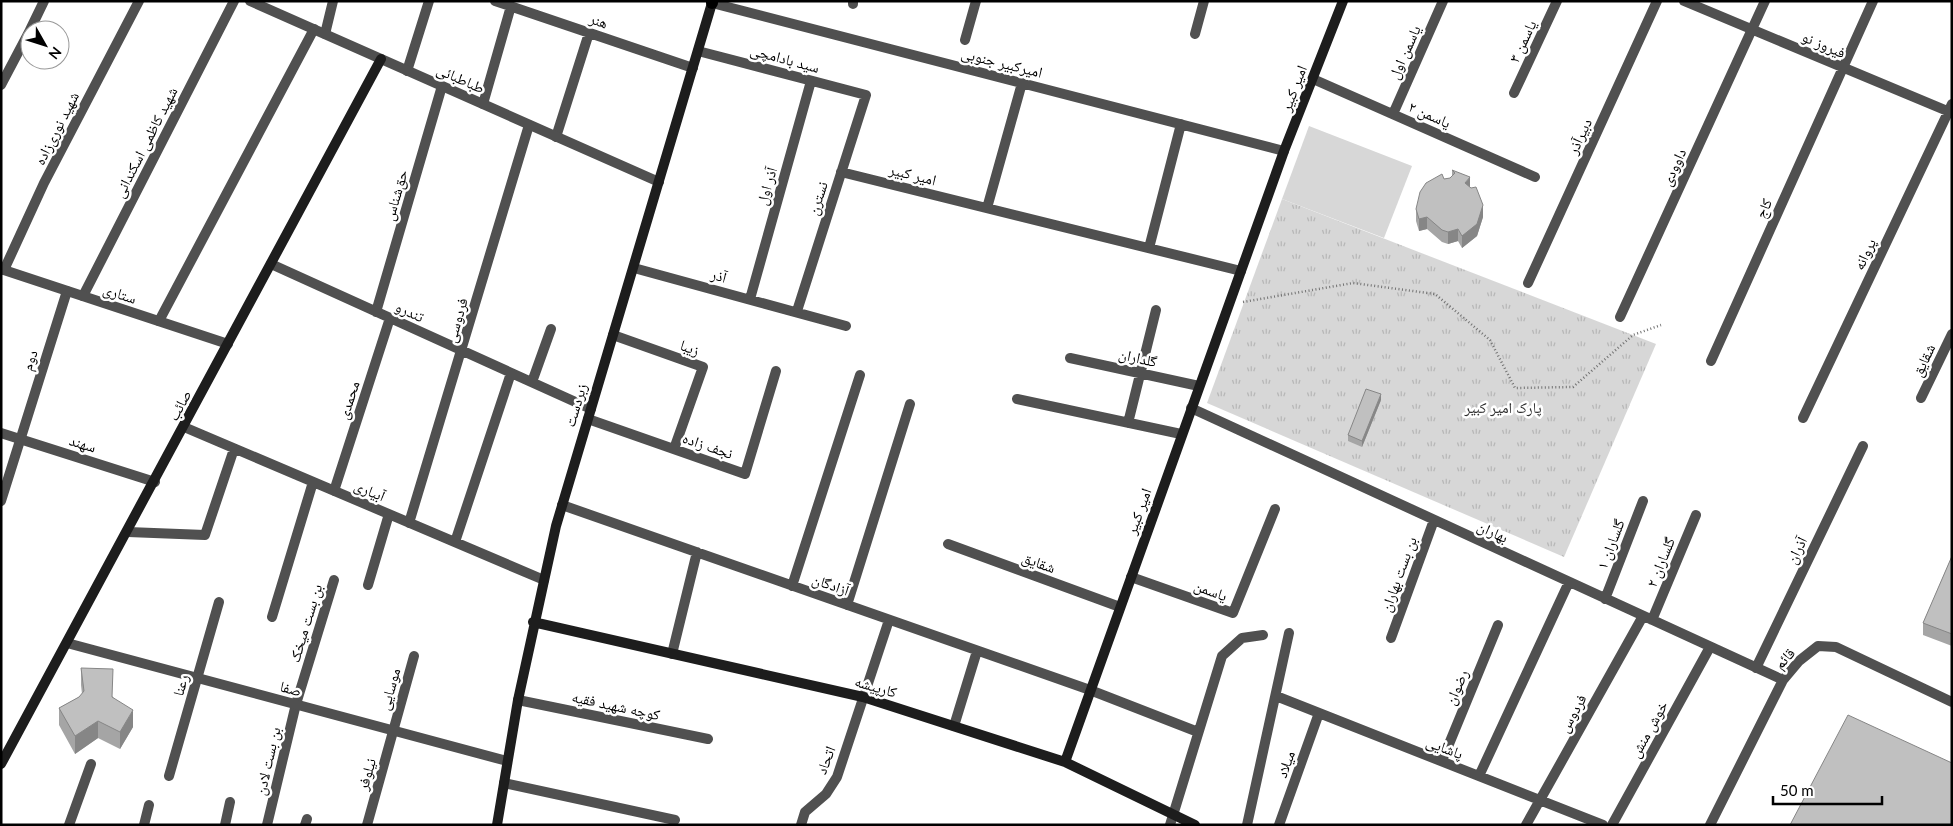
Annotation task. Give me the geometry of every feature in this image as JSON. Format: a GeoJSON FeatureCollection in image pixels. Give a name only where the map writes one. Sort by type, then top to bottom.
{"type":"FeatureCollection","features":[{"type":"Feature","properties":{"kind":"main road","name":"امیر کبیر"},"geometry":{"type":"LineString","coordinates":[[1065,762],[1284,151],[1343,1]]}},
{"type":"Feature","properties":{"kind":"main road","name":"زبردست"},"geometry":{"type":"LineString","coordinates":[[497,825],[533,622],[562,505],[712,2]]}},
{"type":"Feature","properties":{"kind":"main road","name":"صائب"},"geometry":{"type":"LineString","coordinates":[[1,764],[155,482],[381,59]]}},
{"type":"Feature","properties":{"kind":"main road","name":"کارپیشه"},"geometry":{"type":"LineString","coordinates":[[533,622],[863,697],[1065,762],[1173,820],[1195,825]]}},
{"type":"Feature","properties":{"kind":"street"},"geometry":{"type":"LineString","coordinates":[[35,20],[44,1]]}},
{"type":"Feature","properties":{"kind":"street","name":"شهید نوری‌زاده"},"geometry":{"type":"LineString","coordinates":[[3,270],[52,168],[139,1]]}},
{"type":"Feature","properties":{"kind":"street","name":"شهید کاظمی اسکندانی"},"geometry":{"type":"LineString","coordinates":[[83,296],[234,1]]}},
{"type":"Feature","properties":{"kind":"street","name":"طباطبائی"},"geometry":{"type":"LineString","coordinates":[[250,1],[659,182]]}},
{"type":"Feature","properties":{"kind":"street"},"geometry":{"type":"LineString","coordinates":[[325,34],[333,1]]}},
{"type":"Feature","properties":{"kind":"street"},"geometry":{"type":"LineString","coordinates":[[407,70],[429,1]]}},
{"type":"Feature","properties":{"kind":"street","name":"هنر"},"geometry":{"type":"LineString","coordinates":[[495,1],[693,68]]}},
{"type":"Feature","properties":{"kind":"street"},"geometry":{"type":"LineString","coordinates":[[965,40],[976,1]]}},
{"type":"Feature","properties":{"kind":"street"},"geometry":{"type":"LineString","coordinates":[[1195,34],[1204,1]]}},
{"type":"Feature","properties":{"kind":"street","name":"یاسمن اول"},"geometry":{"type":"LineString","coordinates":[[1393,114],[1443,1]]}},
{"type":"Feature","properties":{"kind":"street","name":"یاسمن ۳"},"geometry":{"type":"LineString","coordinates":[[1514,93],[1557,1]]}},
{"type":"Feature","properties":{"kind":"street","name":"دبیرآذر"},"geometry":{"type":"LineString","coordinates":[[1528,283],[1658,1]]}},
{"type":"Feature","properties":{"kind":"street","name":"فیروز نو"},"geometry":{"type":"LineString","coordinates":[[1684,1],[1842,68],[1950,110]]}},
{"type":"Feature","properties":{"kind":"street","name":"داوودی"},"geometry":{"type":"LineString","coordinates":[[1620,317],[1765,1]]}},
{"type":"Feature","properties":{"kind":"street","name":"کاج"},"geometry":{"type":"LineString","coordinates":[[1711,361],[1873,1]]}},
{"type":"Feature","properties":{"kind":"street","name":"امیرکبیر جنوبی"},"geometry":{"type":"LineString","coordinates":[[712,2],[1284,151]]}},
{"type":"Feature","properties":{"kind":"street"},"geometry":{"type":"LineString","coordinates":[[483,104],[511,6]]}},
{"type":"Feature","properties":{"kind":"street"},"geometry":{"type":"LineString","coordinates":[[159,321],[314,29]]}},
{"type":"Feature","properties":{"kind":"street"},"geometry":{"type":"LineString","coordinates":[[556,137],[589,33]]}},
{"type":"Feature","properties":{"kind":"street"},"geometry":{"type":"LineString","coordinates":[[1,85],[20,49]]}},
{"type":"Feature","properties":{"kind":"street","name":"سید بادامچی"},"geometry":{"type":"LineString","coordinates":[[698,51],[866,95]]}},
{"type":"Feature","properties":{"kind":"street","name":"یاسمن ۲"},"geometry":{"type":"LineString","coordinates":[[1312,79],[1535,177]]}},
{"type":"Feature","properties":{"kind":"street","name":"آذر اول"},"geometry":{"type":"LineString","coordinates":[[750,299],[811,81]]}},
{"type":"Feature","properties":{"kind":"street"},"geometry":{"type":"LineString","coordinates":[[987,208],[1022,83]]}},
{"type":"Feature","properties":{"kind":"street","name":"حق‌شناس"},"geometry":{"type":"LineString","coordinates":[[376,312],[442,86]]}},
{"type":"Feature","properties":{"kind":"street","name":"نسترن"},"geometry":{"type":"LineString","coordinates":[[797,311],[866,95]]}},
{"type":"Feature","properties":{"kind":"street","name":"پروانه"},"geometry":{"type":"LineString","coordinates":[[1804,418],[1950,110]]}},
{"type":"Feature","properties":{"kind":"street"},"geometry":{"type":"LineString","coordinates":[[1149,248],[1181,124]]}},
{"type":"Feature","properties":{"kind":"street","name":"فردوسی"},"geometry":{"type":"LineString","coordinates":[[409,523],[463,351],[529,125]]}},
{"type":"Feature","properties":{"kind":"street","name":"امیر کبیر"},"geometry":{"type":"LineString","coordinates":[[841,172],[1241,271]]}},
{"type":"Feature","properties":{"kind":"street","name":"تندرو"},"geometry":{"type":"LineString","coordinates":[[271,264],[532,382],[590,414]]}},
{"type":"Feature","properties":{"kind":"street","name":"آذر"},"geometry":{"type":"LineString","coordinates":[[634,268],[797,311],[846,326]]}},
{"type":"Feature","properties":{"kind":"street","name":"ستاری"},"geometry":{"type":"LineString","coordinates":[[3,270],[228,344]]}},
{"type":"Feature","properties":{"kind":"street","name":"دوم"},"geometry":{"type":"LineString","coordinates":[[1,501],[67,291]]}},
{"type":"Feature","properties":{"kind":"street"},"geometry":{"type":"LineString","coordinates":[[1128,423],[1156,310]]}},
{"type":"Feature","properties":{"kind":"street","name":"محمدی"},"geometry":{"type":"LineString","coordinates":[[334,491],[390,318]]}},
{"type":"Feature","properties":{"kind":"street"},"geometry":{"type":"LineString","coordinates":[[532,382],[551,330]]}},
{"type":"Feature","properties":{"kind":"street","name":"شقایق"},"geometry":{"type":"LineString","coordinates":[[1922,398],[1952,334]]}},
{"type":"Feature","properties":{"kind":"street","name":"زیبا"},"geometry":{"type":"LineString","coordinates":[[613,335],[703,367],[674,449]]}},
{"type":"Feature","properties":{"kind":"street","name":"گلداران"},"geometry":{"type":"LineString","coordinates":[[1070,358],[1199,386]]}},
{"type":"Feature","properties":{"kind":"street","name":"نجف زاده"},"geometry":{"type":"LineString","coordinates":[[590,414],[674,449],[745,474],[776,370]]}},
{"type":"Feature","properties":{"kind":"street"},"geometry":{"type":"LineString","coordinates":[[455,542],[512,373]]}},
{"type":"Feature","properties":{"kind":"street"},"geometry":{"type":"LineString","coordinates":[[792,586],[860,375]]}},
{"type":"Feature","properties":{"kind":"street"},"geometry":{"type":"LineString","coordinates":[[1017,399],[1182,434]]}},
{"type":"Feature","properties":{"kind":"street"},"geometry":{"type":"LineString","coordinates":[[847,605],[910,404]]}},
{"type":"Feature","properties":{"kind":"street","name":"بهاران"},"geometry":{"type":"LineString","coordinates":[[1191,408],[1782,680]]}},
{"type":"Feature","properties":{"kind":"street","name":"آبیاری"},"geometry":{"type":"LineString","coordinates":[[184,427],[544,580]]}},
{"type":"Feature","properties":{"kind":"street","name":"سهند"},"geometry":{"type":"LineString","coordinates":[[1,433],[155,482]]}},
{"type":"Feature","properties":{"kind":"street","name":"آذران"},"geometry":{"type":"LineString","coordinates":[[1756,668],[1863,446]]}},
{"type":"Feature","properties":{"kind":"street"},"geometry":{"type":"LineString","coordinates":[[128,532],[205,535],[234,449]]}},
{"type":"Feature","properties":{"kind":"street"},"geometry":{"type":"LineString","coordinates":[[272,617],[313,482]]}},
{"type":"Feature","properties":{"kind":"street","name":"گلساران ۱"},"geometry":{"type":"LineString","coordinates":[[1605,599],[1643,501]]}},
{"type":"Feature","properties":{"kind":"street","name":"آزادگان"},"geometry":{"type":"LineString","coordinates":[[562,505],[1090,690],[1198,732]]}},
{"type":"Feature","properties":{"kind":"street","name":"یاسمن"},"geometry":{"type":"LineString","coordinates":[[1131,577],[1233,614],[1275,509]]}},
{"type":"Feature","properties":{"kind":"street"},"geometry":{"type":"LineString","coordinates":[[368,585],[389,514]]}},
{"type":"Feature","properties":{"kind":"street","name":"گلساران ۲"},"geometry":{"type":"LineString","coordinates":[[1648,618],[1696,515]]}},
{"type":"Feature","properties":{"kind":"street","name":"بن بست بهاران"},"geometry":{"type":"LineString","coordinates":[[1392,638],[1434,520]]}},
{"type":"Feature","properties":{"kind":"street","name":"شقایق"},"geometry":{"type":"LineString","coordinates":[[948,544],[1120,607]]}},
{"type":"Feature","properties":{"kind":"street"},"geometry":{"type":"LineString","coordinates":[[672,654],[697,552]]}},
{"type":"Feature","properties":{"kind":"street","name":"بن بست میخک"},"geometry":{"type":"LineString","coordinates":[[296,704],[334,580]]}},
{"type":"Feature","properties":{"kind":"street"},"geometry":{"type":"LineString","coordinates":[[1479,776],[1569,582]]}},
{"type":"Feature","properties":{"kind":"street","name":"رعنا"},"geometry":{"type":"LineString","coordinates":[[170,776],[219,602]]}},
{"type":"Feature","properties":{"kind":"street","name":"فردوس"},"geometry":{"type":"LineString","coordinates":[[1526,825],[1648,618]]}},
{"type":"Feature","properties":{"kind":"street","name":"اتحاد"},"geometry":{"type":"LineString","coordinates":[[800,825],[805,812],[826,794],[837,777],[889,620]]}},
{"type":"Feature","properties":{"kind":"street","name":"رضوان"},"geometry":{"type":"LineString","coordinates":[[1442,761],[1498,625]]}},
{"type":"Feature","properties":{"kind":"street"},"geometry":{"type":"LineString","coordinates":[[1247,825],[1289,633]]}},
{"type":"Feature","properties":{"kind":"street"},"geometry":{"type":"LineString","coordinates":[[1173,820],[1222,656],[1242,638],[1262,635]]}},
{"type":"Feature","properties":{"kind":"street","name":"صفا"},"geometry":{"type":"LineString","coordinates":[[67,643],[507,761]]}},
{"type":"Feature","properties":{"kind":"street","name":"قائم"},"geometry":{"type":"LineString","coordinates":[[1710,825],[1782,680],[1799,661],[1818,646],[1836,647],[1952,702]]}},
{"type":"Feature","properties":{"kind":"street","name":"خوش منش"},"geometry":{"type":"LineString","coordinates":[[1612,825],[1710,647]]}},
{"type":"Feature","properties":{"kind":"street"},"geometry":{"type":"LineString","coordinates":[[954,726],[977,651]]}},
{"type":"Feature","properties":{"kind":"street","name":"موسایی"},"geometry":{"type":"LineString","coordinates":[[393,730],[414,656]]}},
{"type":"Feature","properties":{"kind":"street","name":"پاشایی"},"geometry":{"type":"LineString","coordinates":[[1276,696],[1603,825]]}},
{"type":"Feature","properties":{"kind":"street","name":"کوچه شهید فقیه"},"geometry":{"type":"LineString","coordinates":[[518,700],[708,739]]}},
{"type":"Feature","properties":{"kind":"street","name":"بن بست لادن"},"geometry":{"type":"LineString","coordinates":[[267,825],[296,704]]}},
{"type":"Feature","properties":{"kind":"street","name":"میلاد"},"geometry":{"type":"LineString","coordinates":[[1279,825],[1318,713]]}},
{"type":"Feature","properties":{"kind":"street","name":"نیلوفر"},"geometry":{"type":"LineString","coordinates":[[367,825],[393,730]]}},
{"type":"Feature","properties":{"kind":"street"},"geometry":{"type":"LineString","coordinates":[[69,825],[91,764]]}},
{"type":"Feature","properties":{"kind":"street"},"geometry":{"type":"LineString","coordinates":[[504,783],[675,820]]}},
{"type":"Feature","properties":{"kind":"street"},"geometry":{"type":"LineString","coordinates":[[225,825],[230,802]]}},
{"type":"Feature","properties":{"kind":"street"},"geometry":{"type":"LineString","coordinates":[[144,825],[150,805]]}},
{"type":"Feature","properties":{"kind":"path"},"geometry":{"type":"LineString","coordinates":[[1229,303],[1282,297],[1352,283],[1435,294],[1490,340],[1514,388],[1574,387],[1633,335],[1661,324]]}},
{"type":"Feature","properties":{"kind":"green space"},"geometry":{"type":"Polygon","coordinates":[[[1309,126],[1412,166],[1384,238],[1282,199],[1309,126]]]}},
{"type":"Feature","properties":{"kind":"green space","name":"پارک امیر کبیر"},"geometry":{"type":"Polygon","coordinates":[[[1282,199],[1656,344],[1564,557],[1207,403],[1282,199]]]}},
{"type":"Feature","properties":{"kind":"building"},"geometry":{"type":"Polygon","coordinates":[[[1452,170],[1470,177],[1465,183],[1471,188],[1476,187],[1483,205],[1477,224],[1462,236],[1458,229],[1448,232],[1442,230],[1427,217],[1419,219],[1416,209],[1420,192],[1426,183],[1442,174],[1444,179],[1450,178],[1455,173],[1452,170]]]}},
{"type":"Feature","properties":{"kind":"building"},"geometry":{"type":"Polygon","coordinates":[[[1366,389],[1381,394],[1362,441],[1348,435],[1366,389]]]}},
{"type":"Feature","properties":{"kind":"building"},"geometry":{"type":"Polygon","coordinates":[[[1952,556],[1952,634],[1923,623],[1952,556]]]}},
{"type":"Feature","properties":{"kind":"building"},"geometry":{"type":"Polygon","coordinates":[[[81,668],[113,669],[112,697],[133,710],[120,732],[98,721],[75,736],[59,708],[79,697],[84,691],[81,668]]]}},
{"type":"Feature","properties":{"kind":"building"},"geometry":{"type":"Polygon","coordinates":[[[1848,715],[1952,763],[1952,825],[1790,825],[1848,715]]]}}]}
